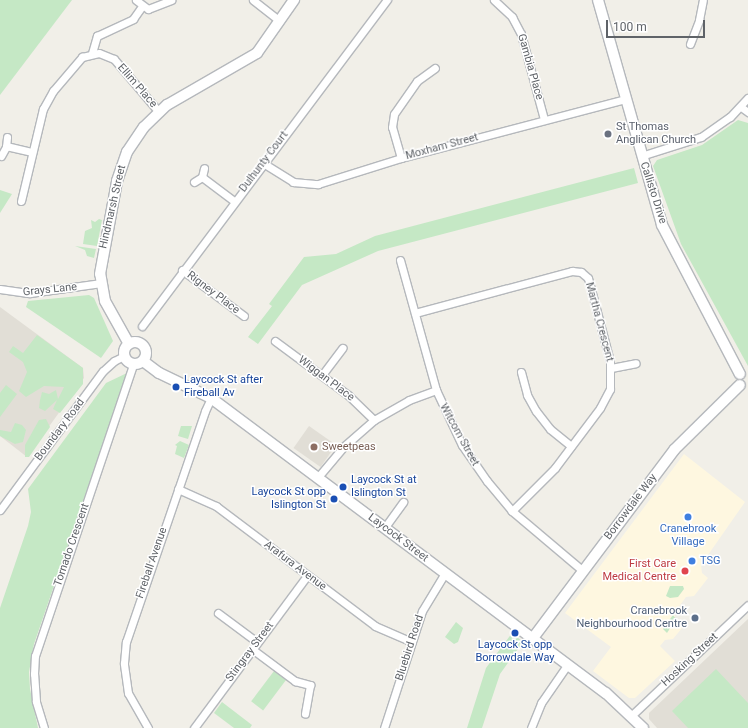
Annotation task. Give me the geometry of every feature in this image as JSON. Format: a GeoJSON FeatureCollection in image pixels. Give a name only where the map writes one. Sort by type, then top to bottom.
{"type":"FeatureCollection","features":[{"type":"Feature","properties":{"kind":"street"},"geometry":{"type":"LineString","coordinates":[[136,0],[142,6],[151,8],[170,0]]}},
{"type":"Feature","properties":{"kind":"street"},"geometry":{"type":"LineString","coordinates":[[253,0],[280,21]]}},
{"type":"Feature","properties":{"kind":"street","name":"Hindmarsh Street"},"geometry":{"type":"LineString","coordinates":[[129,344],[108,306],[101,283],[102,254],[122,164],[139,133],[159,112],[251,58],[266,44],[294,0]]}},
{"type":"Feature","properties":{"kind":"street","name":"Dulhunty Court"},"geometry":{"type":"LineString","coordinates":[[142,326],[182,270],[386,0]]}},
{"type":"Feature","properties":{"kind":"street","name":"Gambia Place"},"geometry":{"type":"LineString","coordinates":[[494,0],[512,17],[521,34],[544,119]]}},
{"type":"Feature","properties":{"kind":"street","name":"Callisto Drive"},"geometry":{"type":"LineString","coordinates":[[598,0],[654,201],[670,241],[744,374]]}},
{"type":"Feature","properties":{"kind":"street"},"geometry":{"type":"LineString","coordinates":[[690,44],[699,20],[703,0]]}},
{"type":"Feature","properties":{"kind":"street"},"geometry":{"type":"LineString","coordinates":[[20,201],[41,116],[49,98],[74,64],[82,57],[92,54],[97,36],[133,19],[142,6]]}},
{"type":"Feature","properties":{"kind":"street","name":"Ellim Place"},"geometry":{"type":"LineString","coordinates":[[92,54],[107,55],[114,59],[159,112]]}},
{"type":"Feature","properties":{"kind":"street"},"geometry":{"type":"LineString","coordinates":[[401,158],[392,127],[394,114],[417,81],[435,68]]}},
{"type":"Feature","properties":{"kind":"street","name":"Moxham Street"},"geometry":{"type":"LineString","coordinates":[[264,163],[289,180],[310,185],[329,181],[401,158],[626,98]]}},
{"type":"Feature","properties":{"kind":"street"},"geometry":{"type":"LineString","coordinates":[[641,156],[695,140],[720,125],[741,107],[748,98]]}},
{"type":"Feature","properties":{"kind":"street"},"geometry":{"type":"LineString","coordinates":[[741,107],[748,112]]}},
{"type":"Feature","properties":{"kind":"street"},"geometry":{"type":"LineString","coordinates":[[1,156],[6,146],[7,136]]}},
{"type":"Feature","properties":{"kind":"street"},"geometry":{"type":"LineString","coordinates":[[6,146],[32,152]]}},
{"type":"Feature","properties":{"kind":"street"},"geometry":{"type":"LineString","coordinates":[[194,182],[202,177],[204,168]]}},
{"type":"Feature","properties":{"kind":"street"},"geometry":{"type":"LineString","coordinates":[[202,177],[234,201]]}},
{"type":"Feature","properties":{"kind":"street","name":"Witcom Street"},"geometry":{"type":"LineString","coordinates":[[400,260],[436,390],[468,455],[512,511],[583,571]]}},
{"type":"Feature","properties":{"kind":"street","name":"Rigney Place"},"geometry":{"type":"LineString","coordinates":[[182,270],[244,316]]}},
{"type":"Feature","properties":{"kind":"street","name":"Martha Crescent"},"geometry":{"type":"LineString","coordinates":[[415,313],[578,271],[589,281],[611,368],[612,379],[606,399],[544,480],[512,511]]}},
{"type":"Feature","properties":{"kind":"street","name":"Grays Lane"},"geometry":{"type":"LineString","coordinates":[[0,290],[26,293],[101,283]]}},
{"type":"Feature","properties":{"kind":"street","name":"Wiggan Place"},"geometry":{"type":"LineString","coordinates":[[275,341],[362,406],[374,420]]}},
{"type":"Feature","properties":{"kind":"street"},"geometry":{"type":"LineString","coordinates":[[136,342],[143,344],[146,351],[138,363],[127,362],[124,356],[129,344],[136,342]]}},
{"type":"Feature","properties":{"kind":"street"},"geometry":{"type":"LineString","coordinates":[[322,375],[342,348]]}},
{"type":"Feature","properties":{"kind":"street","name":"Boundary Road"},"geometry":{"type":"LineString","coordinates":[[0,510],[104,371],[114,361],[124,356]]}},
{"type":"Feature","properties":{"kind":"street","name":"Laycock Street"},"geometry":{"type":"LineString","coordinates":[[138,363],[211,398],[568,664],[631,716],[643,728]]}},
{"type":"Feature","properties":{"kind":"street","name":"Tornado Crescent"},"geometry":{"type":"LineString","coordinates":[[44,728],[36,701],[34,674],[35,656],[138,363]]}},
{"type":"Feature","properties":{"kind":"street"},"geometry":{"type":"LineString","coordinates":[[611,368],[636,363]]}},
{"type":"Feature","properties":{"kind":"street"},"geometry":{"type":"LineString","coordinates":[[521,372],[527,395],[536,411],[550,429],[571,446]]}},
{"type":"Feature","properties":{"kind":"street","name":"Borrowdale Way"},"geometry":{"type":"LineString","coordinates":[[533,638],[675,449],[744,385],[738,379],[744,374]]}},
{"type":"Feature","properties":{"kind":"street"},"geometry":{"type":"LineString","coordinates":[[318,477],[342,448],[374,420],[409,400],[436,390]]}},
{"type":"Feature","properties":{"kind":"street","name":"Fireball Avenue"},"geometry":{"type":"LineString","coordinates":[[148,728],[128,693],[124,670],[125,648],[178,489],[211,398]]}},
{"type":"Feature","properties":{"kind":"street","name":"Arafura Avenue"},"geometry":{"type":"LineString","coordinates":[[178,489],[216,506],[375,626],[412,642]]}},
{"type":"Feature","properties":{"kind":"street"},"geometry":{"type":"LineString","coordinates":[[385,527],[403,502]]}},
{"type":"Feature","properties":{"kind":"street","name":"Bluebird Road"},"geometry":{"type":"LineString","coordinates":[[384,728],[426,602],[445,573]]}},
{"type":"Feature","properties":{"kind":"street","name":"Stingray Street"},"geometry":{"type":"LineString","coordinates":[[194,728],[307,576]]}},
{"type":"Feature","properties":{"kind":"street","name":"Hosking Street"},"geometry":{"type":"LineString","coordinates":[[631,716],[748,605]]}},
{"type":"Feature","properties":{"kind":"street"},"geometry":{"type":"LineString","coordinates":[[218,614],[257,642]]}},
{"type":"Feature","properties":{"kind":"street"},"geometry":{"type":"LineString","coordinates":[[252,649],[290,678],[310,686],[305,714]]}},
{"type":"Feature","properties":{"kind":"street"},"geometry":{"type":"LineString","coordinates":[[531,728],[541,703],[568,664]]}},
{"type":"Feature","properties":{"kind":"shaded area"},"geometry":{"type":"Polygon","coordinates":[[[0,307],[83,368],[84,378],[27,457],[0,436],[0,307]]]}},
{"type":"Feature","properties":{"kind":"shaded area","name":"Sweetpeas"},"geometry":{"type":"Polygon","coordinates":[[[309,426],[336,445],[321,467],[294,448],[309,426]]]}},
{"type":"Feature","properties":{"kind":"shaded area"},"geometry":{"type":"Polygon","coordinates":[[[684,454],[745,502],[701,565],[702,573],[708,578],[694,596],[686,597],[675,612],[675,623],[682,628],[673,639],[665,640],[660,646],[675,661],[635,698],[629,698],[593,671],[611,647],[565,613],[684,454]]]}},
{"type":"Feature","properties":{"kind":"shaded area","name":"First Care Medical Centre"},"geometry":{"type":"Polygon","coordinates":[[[683,566],[687,566],[689,567],[689,575],[683,576],[680,573],[680,569],[683,566]]]}},
{"type":"Feature","properties":{"kind":"shaded area"},"geometry":{"type":"Polygon","coordinates":[[[748,619],[748,728],[657,728],[649,719],[649,713],[748,619]]]}},
{"type":"Feature","properties":{"kind":"green space"},"geometry":{"type":"Polygon","coordinates":[[[0,0],[72,0],[0,95],[0,0]]]}},
{"type":"Feature","properties":{"kind":"green space"},"geometry":{"type":"Polygon","coordinates":[[[738,120],[748,123],[748,366],[681,244],[653,166],[657,160],[702,145],[738,120]]]}},
{"type":"Feature","properties":{"kind":"green space"},"geometry":{"type":"Polygon","coordinates":[[[634,168],[638,183],[378,251],[302,285],[258,344],[248,337],[272,306],[269,304],[304,257],[336,254],[375,236],[634,168]]]}},
{"type":"Feature","properties":{"kind":"green space"},"geometry":{"type":"Polygon","coordinates":[[[0,190],[12,194],[0,213],[0,190]]]}},
{"type":"Feature","properties":{"kind":"green space"},"geometry":{"type":"Polygon","coordinates":[[[99,219],[102,220],[97,246],[83,244],[85,231],[92,228],[91,220],[95,222],[99,219]]]}},
{"type":"Feature","properties":{"kind":"green space"},"geometry":{"type":"Polygon","coordinates":[[[75,246],[96,249],[94,258],[87,256],[85,250],[75,246]]]}},
{"type":"Feature","properties":{"kind":"green space"},"geometry":{"type":"Polygon","coordinates":[[[89,295],[94,298],[113,341],[101,358],[26,307],[28,301],[89,295]]]}},
{"type":"Feature","properties":{"kind":"green space"},"geometry":{"type":"Polygon","coordinates":[[[37,335],[83,368],[83,384],[60,413],[53,409],[57,400],[45,411],[39,408],[40,400],[42,392],[49,394],[56,390],[58,399],[64,387],[44,386],[26,397],[19,391],[27,372],[23,362],[9,352],[13,346],[23,353],[37,335]]]}},
{"type":"Feature","properties":{"kind":"green space"},"geometry":{"type":"Polygon","coordinates":[[[127,373],[34,644],[29,672],[30,689],[38,728],[0,728],[0,608],[28,526],[31,512],[28,489],[106,383],[127,373]]]}},
{"type":"Feature","properties":{"kind":"green space"},"geometry":{"type":"Polygon","coordinates":[[[6,385],[17,394],[0,417],[0,393],[6,385]]]}},
{"type":"Feature","properties":{"kind":"green space"},"geometry":{"type":"Polygon","coordinates":[[[46,419],[50,427],[29,457],[25,457],[25,445],[39,420],[46,419]]]}},
{"type":"Feature","properties":{"kind":"green space"},"geometry":{"type":"Polygon","coordinates":[[[15,423],[22,425],[26,430],[23,442],[15,444],[0,436],[0,430],[11,432],[15,423]]]}},
{"type":"Feature","properties":{"kind":"green space"},"geometry":{"type":"Polygon","coordinates":[[[181,426],[192,426],[188,439],[178,436],[181,426]]]}},
{"type":"Feature","properties":{"kind":"green space"},"geometry":{"type":"Polygon","coordinates":[[[180,441],[189,445],[184,458],[175,454],[177,446],[175,445],[180,441]]]}},
{"type":"Feature","properties":{"kind":"green space"},"geometry":{"type":"Polygon","coordinates":[[[670,586],[683,586],[684,589],[678,597],[670,598],[666,596],[670,586]]]}},
{"type":"Feature","properties":{"kind":"green space"},"geometry":{"type":"Polygon","coordinates":[[[673,615],[676,619],[667,633],[663,629],[673,615]]]}},
{"type":"Feature","properties":{"kind":"green space"},"geometry":{"type":"Polygon","coordinates":[[[456,622],[463,628],[458,642],[454,644],[445,637],[456,622]]]}},
{"type":"Feature","properties":{"kind":"green space"},"geometry":{"type":"Polygon","coordinates":[[[512,633],[523,642],[500,674],[482,728],[467,728],[486,668],[512,633]]]}},
{"type":"Feature","properties":{"kind":"green space"},"geometry":{"type":"Polygon","coordinates":[[[716,669],[748,703],[748,728],[688,728],[672,711],[716,669]]]}},
{"type":"Feature","properties":{"kind":"green space"},"geometry":{"type":"Polygon","coordinates":[[[274,671],[286,680],[263,710],[251,701],[274,671]]]}},
{"type":"Feature","properties":{"kind":"green space"},"geometry":{"type":"Polygon","coordinates":[[[222,702],[252,725],[250,728],[234,728],[214,713],[222,702]]]}},
{"type":"Feature","properties":{"kind":"place","name":"St Thomas Anglican Church"},"geometry":{"type":"Point","coordinates":[608,134]}},
{"type":"Feature","properties":{"kind":"place","name":"Laycock St after Fireball Av"},"geometry":{"type":"Point","coordinates":[176,387]}},
{"type":"Feature","properties":{"kind":"place","name":"Sweetpeas"},"geometry":{"type":"Point","coordinates":[314,447]}},
{"type":"Feature","properties":{"kind":"place","name":"Laycock St at Islington St"},"geometry":{"type":"Point","coordinates":[343,487]}},
{"type":"Feature","properties":{"kind":"place","name":"Laycock St opp Islington St"},"geometry":{"type":"Point","coordinates":[334,499]}},
{"type":"Feature","properties":{"kind":"place","name":"Cranebrook Village"},"geometry":{"type":"Point","coordinates":[688,517]}},
{"type":"Feature","properties":{"kind":"place","name":"TSG"},"geometry":{"type":"Point","coordinates":[692,561]}},
{"type":"Feature","properties":{"kind":"place","name":"First Care Medical Centre"},"geometry":{"type":"Point","coordinates":[685,571]}},
{"type":"Feature","properties":{"kind":"place","name":"Cranebrook Neighbourhood Centre"},"geometry":{"type":"Point","coordinates":[695,618]}},
{"type":"Feature","properties":{"kind":"place","name":"Laycock St opp Borrowdale Way"},"geometry":{"type":"Point","coordinates":[515,633]}}]}
